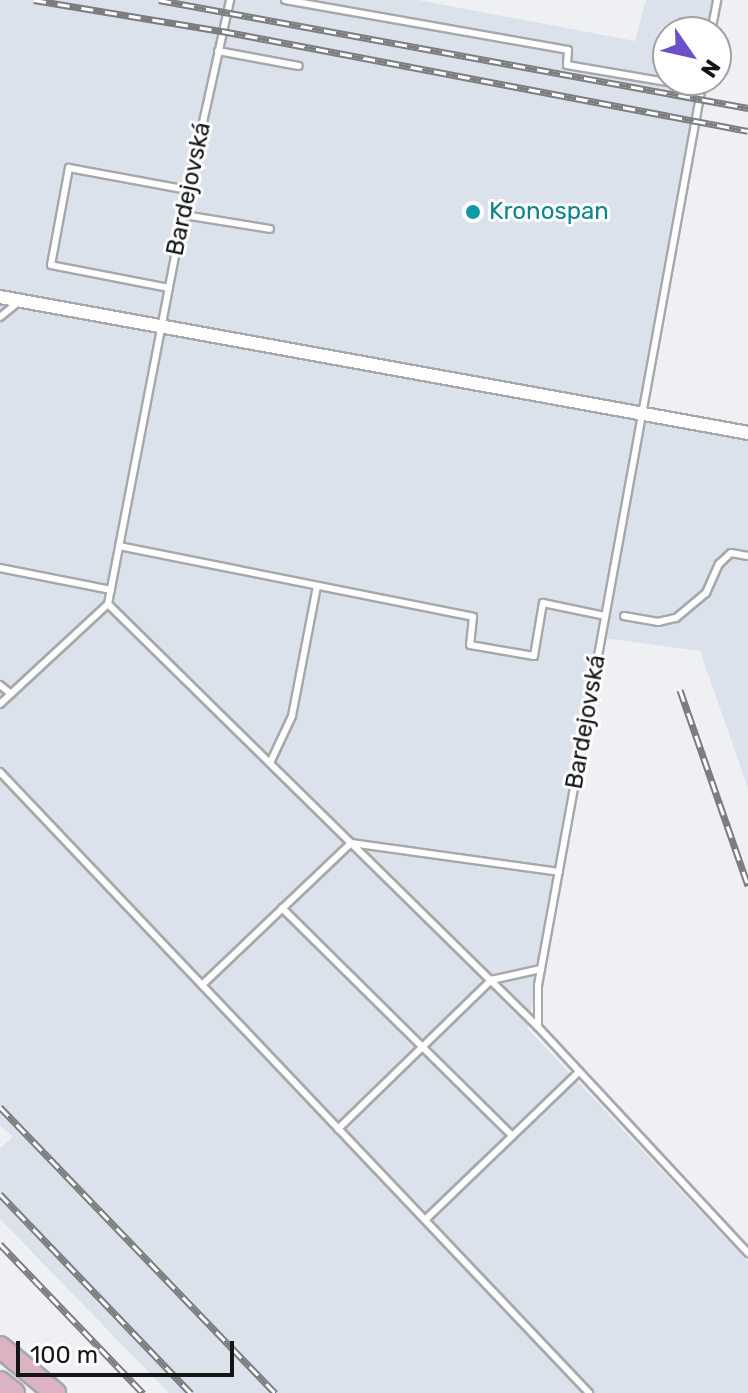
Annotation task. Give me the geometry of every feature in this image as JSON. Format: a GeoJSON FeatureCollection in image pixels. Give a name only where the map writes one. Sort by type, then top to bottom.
{"type":"FeatureCollection","features":[{"type":"Feature","properties":{"kind":"main road"},"geometry":{"type":"LineString","coordinates":[[0,1347],[55,1393]]}},
{"type":"Feature","properties":{"kind":"main road"},"geometry":{"type":"LineString","coordinates":[[0,1382],[14,1393]]}},
{"type":"Feature","properties":{"kind":"street"},"geometry":{"type":"LineString","coordinates":[[0,297],[641,417],[748,433]]}},
{"type":"Feature","properties":{"kind":"lane","name":"Bardejovská"},"geometry":{"type":"LineString","coordinates":[[108,604],[188,190],[230,0]]}},
{"type":"Feature","properties":{"kind":"lane"},"geometry":{"type":"LineString","coordinates":[[285,0],[568,50],[567,65],[652,77]]}},
{"type":"Feature","properties":{"kind":"lane"},"geometry":{"type":"LineString","coordinates":[[218,51],[299,66]]}},
{"type":"Feature","properties":{"kind":"lane","name":"Bardejovská"},"geometry":{"type":"LineString","coordinates":[[538,1027],[541,969],[700,96]]}},
{"type":"Feature","properties":{"kind":"lane"},"geometry":{"type":"LineString","coordinates":[[169,288],[51,265],[69,168],[188,190]]}},
{"type":"Feature","properties":{"kind":"lane"},"geometry":{"type":"LineString","coordinates":[[184,215],[270,229]]}},
{"type":"Feature","properties":{"kind":"lane"},"geometry":{"type":"LineString","coordinates":[[0,317],[20,301]]}},
{"type":"Feature","properties":{"kind":"lane"},"geometry":{"type":"LineString","coordinates":[[119,546],[473,617],[470,645],[534,656],[543,603],[605,616]]}},
{"type":"Feature","properties":{"kind":"lane"},"geometry":{"type":"LineString","coordinates":[[624,616],[658,622],[676,618],[706,593],[719,564],[731,553],[748,556]]}},
{"type":"Feature","properties":{"kind":"lane"},"geometry":{"type":"LineString","coordinates":[[0,568],[111,590]]}},
{"type":"Feature","properties":{"kind":"lane"},"geometry":{"type":"LineString","coordinates":[[270,763],[292,716],[317,586]]}},
{"type":"Feature","properties":{"kind":"lane"},"geometry":{"type":"LineString","coordinates":[[0,704],[108,604],[538,1027],[748,1253]]}},
{"type":"Feature","properties":{"kind":"lane"},"geometry":{"type":"LineString","coordinates":[[0,685],[11,694]]}},
{"type":"Feature","properties":{"kind":"lane"},"geometry":{"type":"LineString","coordinates":[[0,772],[589,1393]]}},
{"type":"Feature","properties":{"kind":"lane"},"geometry":{"type":"LineString","coordinates":[[351,843],[559,872]]}},
{"type":"Feature","properties":{"kind":"lane"},"geometry":{"type":"LineString","coordinates":[[202,985],[351,843]]}},
{"type":"Feature","properties":{"kind":"lane"},"geometry":{"type":"LineString","coordinates":[[282,908],[512,1136]]}},
{"type":"Feature","properties":{"kind":"lane"},"geometry":{"type":"LineString","coordinates":[[338,1129],[491,980],[541,969]]}},
{"type":"Feature","properties":{"kind":"lane"},"geometry":{"type":"LineString","coordinates":[[425,1220],[579,1072]]}},
{"type":"Feature","properties":{"kind":"shaded area"},"geometry":{"type":"Polygon","coordinates":[[[0,0],[418,0],[635,41],[646,0],[720,0],[717,16],[652,16],[652,96],[702,96],[642,411],[748,432],[748,788],[700,651],[596,637],[528,1029],[748,1262],[748,1393],[169,1393],[0,1219],[0,1148],[13,1137],[0,1125],[0,0]]]}},
{"type":"Feature","properties":{"kind":"railway"},"geometry":{"type":"LineString","coordinates":[[34,0],[222,31],[748,131]]}},
{"type":"Feature","properties":{"kind":"railway"},"geometry":{"type":"LineString","coordinates":[[159,0],[748,108]]}},
{"type":"Feature","properties":{"kind":"railway"},"geometry":{"type":"LineString","coordinates":[[680,690],[748,885]]}},
{"type":"Feature","properties":{"kind":"railway"},"geometry":{"type":"LineString","coordinates":[[0,1107],[275,1393]]}},
{"type":"Feature","properties":{"kind":"railway"},"geometry":{"type":"LineString","coordinates":[[0,1194],[191,1393]]}},
{"type":"Feature","properties":{"kind":"railway"},"geometry":{"type":"LineString","coordinates":[[0,1244],[143,1393]]}},
{"type":"Feature","properties":{"kind":"place","name":"Kronospan"},"geometry":{"type":"Point","coordinates":[473,212]}}]}
